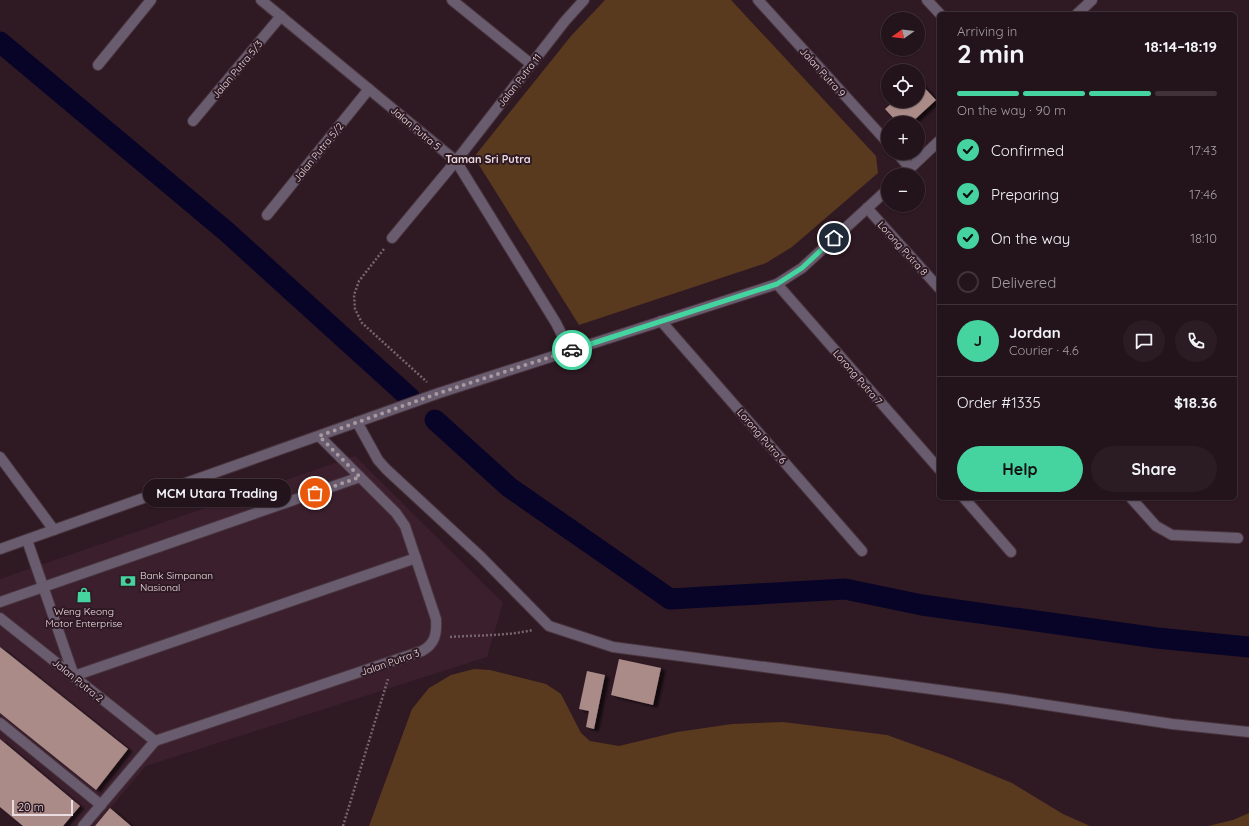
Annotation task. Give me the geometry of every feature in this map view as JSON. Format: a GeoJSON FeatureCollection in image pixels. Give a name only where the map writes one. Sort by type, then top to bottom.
{"type":"FeatureCollection","features":[{"type":"Feature","properties":{"kind":"street"},"geometry":{"type":"LineString","coordinates":[[98,65],[150,0]]}},
{"type":"Feature","properties":{"kind":"street","name":"Jalan Putra 5"},"geometry":{"type":"LineString","coordinates":[[261,0],[456,161],[556,323],[570,351]]}},
{"type":"Feature","properties":{"kind":"street"},"geometry":{"type":"LineString","coordinates":[[452,0],[531,64]]}},
{"type":"Feature","properties":{"kind":"street","name":"Jalan Putra 11"},"geometry":{"type":"LineString","coordinates":[[392,238],[456,161],[565,21],[584,0]]}},
{"type":"Feature","properties":{"kind":"street","name":"Jalan Putra 9"},"geometry":{"type":"LineString","coordinates":[[758,0],[881,135]]}},
{"type":"Feature","properties":{"kind":"street"},"geometry":{"type":"LineString","coordinates":[[927,0],[938,12]]}},
{"type":"Feature","properties":{"kind":"street"},"geometry":{"type":"LineString","coordinates":[[1079,12],[1092,0]]}},
{"type":"Feature","properties":{"kind":"street","name":"Jalan Putra 5/3"},"geometry":{"type":"LineString","coordinates":[[193,122],[281,16]]}},
{"type":"Feature","properties":{"kind":"street","name":"Jalan Putra 5/2"},"geometry":{"type":"LineString","coordinates":[[267,215],[369,89]]}},
{"type":"Feature","properties":{"kind":"street"},"geometry":{"type":"LineString","coordinates":[[903,160],[910,168],[937,143]]}},
{"type":"Feature","properties":{"kind":"street"},"geometry":{"type":"LineString","coordinates":[[0,549],[439,393],[777,284],[802,268],[881,195]]}},
{"type":"Feature","properties":{"kind":"street","name":"Lorong Putra 8"},"geometry":{"type":"LineString","coordinates":[[867,208],[937,286]]}},
{"type":"Feature","properties":{"kind":"street","name":"Lorong Putra 7"},"geometry":{"type":"LineString","coordinates":[[777,284],[937,467]]}},
{"type":"Feature","properties":{"kind":"street","name":"Lorong Putra 6"},"geometry":{"type":"LineString","coordinates":[[661,321],[862,551]]}},
{"type":"Feature","properties":{"kind":"street"},"geometry":{"type":"LineString","coordinates":[[357,422],[378,460],[386,470],[481,557],[549,626],[613,647],[1007,699],[1172,724],[1249,732]]}},
{"type":"Feature","properties":{"kind":"street"},"geometry":{"type":"LineString","coordinates":[[319,436],[396,513],[405,526],[436,619],[437,629],[435,638]]}},
{"type":"Feature","properties":{"kind":"street"},"geometry":{"type":"LineString","coordinates":[[0,457],[54,530]]}},
{"type":"Feature","properties":{"kind":"street"},"geometry":{"type":"LineString","coordinates":[[0,602],[360,477]]}},
{"type":"Feature","properties":{"kind":"street"},"geometry":{"type":"LineString","coordinates":[[966,500],[1011,552]]}},
{"type":"Feature","properties":{"kind":"street"},"geometry":{"type":"LineString","coordinates":[[1133,500],[1156,526],[1172,535],[1238,538]]}},
{"type":"Feature","properties":{"kind":"street"},"geometry":{"type":"LineString","coordinates":[[27,540],[74,676],[416,558]]}},
{"type":"Feature","properties":{"kind":"street","name":"Jalan Putra 2"},"geometry":{"type":"LineString","coordinates":[[0,618],[155,741]]}},
{"type":"Feature","properties":{"kind":"street","name":"Jalan Putra 3"},"geometry":{"type":"LineString","coordinates":[[155,741],[422,652],[430,647],[435,638]]}},
{"type":"Feature","properties":{"kind":"street"},"geometry":{"type":"LineString","coordinates":[[0,723],[101,805]]}},
{"type":"Feature","properties":{"kind":"street"},"geometry":{"type":"LineString","coordinates":[[83,826],[155,741]]}},
{"type":"Feature","properties":{"kind":"path"},"geometry":{"type":"LineString","coordinates":[[392,238],[358,281],[354,295],[355,309],[362,323],[439,393]]}},
{"type":"Feature","properties":{"kind":"path"},"geometry":{"type":"LineString","coordinates":[[435,638],[486,634],[511,634],[549,626]]}},
{"type":"Feature","properties":{"kind":"path"},"geometry":{"type":"LineString","coordinates":[[343,826],[393,661]]}},
{"type":"Feature","properties":{"kind":"shaded area"},"geometry":{"type":"Polygon","coordinates":[[[605,0],[731,0],[876,156],[878,173],[792,247],[766,263],[579,325],[474,157],[571,36],[605,0]]]}},
{"type":"Feature","properties":{"kind":"shaded area"},"geometry":{"type":"Polygon","coordinates":[[[355,456],[503,603],[487,657],[146,766],[95,826],[23,826],[0,807],[0,579],[355,456]]]}},
{"type":"Feature","properties":{"kind":"shaded area"},"geometry":{"type":"Polygon","coordinates":[[[474,669],[490,670],[546,684],[561,694],[581,733],[590,741],[619,746],[677,732],[732,724],[783,722],[887,735],[951,758],[1012,783],[1063,814],[1090,826],[369,826],[412,709],[429,688],[451,675],[474,669]]]}},
{"type":"Feature","properties":{"kind":"shaded area"},"geometry":{"type":"Polygon","coordinates":[[[1249,813],[1249,826],[1208,826],[1233,820],[1249,813]]]}},
{"type":"Feature","properties":{"kind":"building"},"geometry":{"type":"Polygon","coordinates":[[[925,88],[936,100],[919,116],[892,116],[885,109],[925,108],[925,88]]]}},
{"type":"Feature","properties":{"kind":"building"},"geometry":{"type":"Polygon","coordinates":[[[0,647],[128,749],[96,790],[0,713],[0,647]]]}},
{"type":"Feature","properties":{"kind":"building"},"geometry":{"type":"Polygon","coordinates":[[[619,659],[661,668],[653,705],[611,695],[619,659]]]}},
{"type":"Feature","properties":{"kind":"building"},"geometry":{"type":"Polygon","coordinates":[[[587,671],[605,675],[594,729],[586,727],[589,711],[579,709],[587,671]]]}},
{"type":"Feature","properties":{"kind":"building"},"geometry":{"type":"Polygon","coordinates":[[[0,739],[80,806],[63,826],[23,826],[0,807],[0,739]]]}},
{"type":"Feature","properties":{"kind":"building"},"geometry":{"type":"Polygon","coordinates":[[[110,808],[131,826],[95,826],[110,808]]]}},
{"type":"Feature","properties":{"kind":"waterway"},"geometry":{"type":"LineString","coordinates":[[0,42],[227,232],[410,398]]}},
{"type":"Feature","properties":{"kind":"waterway"},"geometry":{"type":"LineString","coordinates":[[435,420],[509,487],[670,599],[845,589],[922,605],[1157,638],[1249,647]]}},
{"type":"Feature","properties":{"kind":"way so far"},"geometry":{"type":"LineString","coordinates":[[315,493],[360,477],[319,436],[439,393],[572,350]]}},
{"type":"Feature","properties":{"kind":"place","name":"MCM Utara Trading"},"geometry":{"type":"Point","coordinates":[315,493]}},
{"type":"Feature","properties":{"kind":"place","name":"Bank Simpanan Nasional"},"geometry":{"type":"Point","coordinates":[128,581]}},
{"type":"Feature","properties":{"kind":"place","name":"Weng Keong Motor Enterprise"},"geometry":{"type":"Point","coordinates":[84,595]}},
{"type":"Feature","properties":{"kind":"district","name":"Taman Sri Putra"},"geometry":{"type":"Point","coordinates":[488,159]}},
{"type":"Feature","properties":{"kind":"route"},"geometry":{"type":"LineString","coordinates":[[572,350],[777,284],[802,268],[834,238]]}}]}
